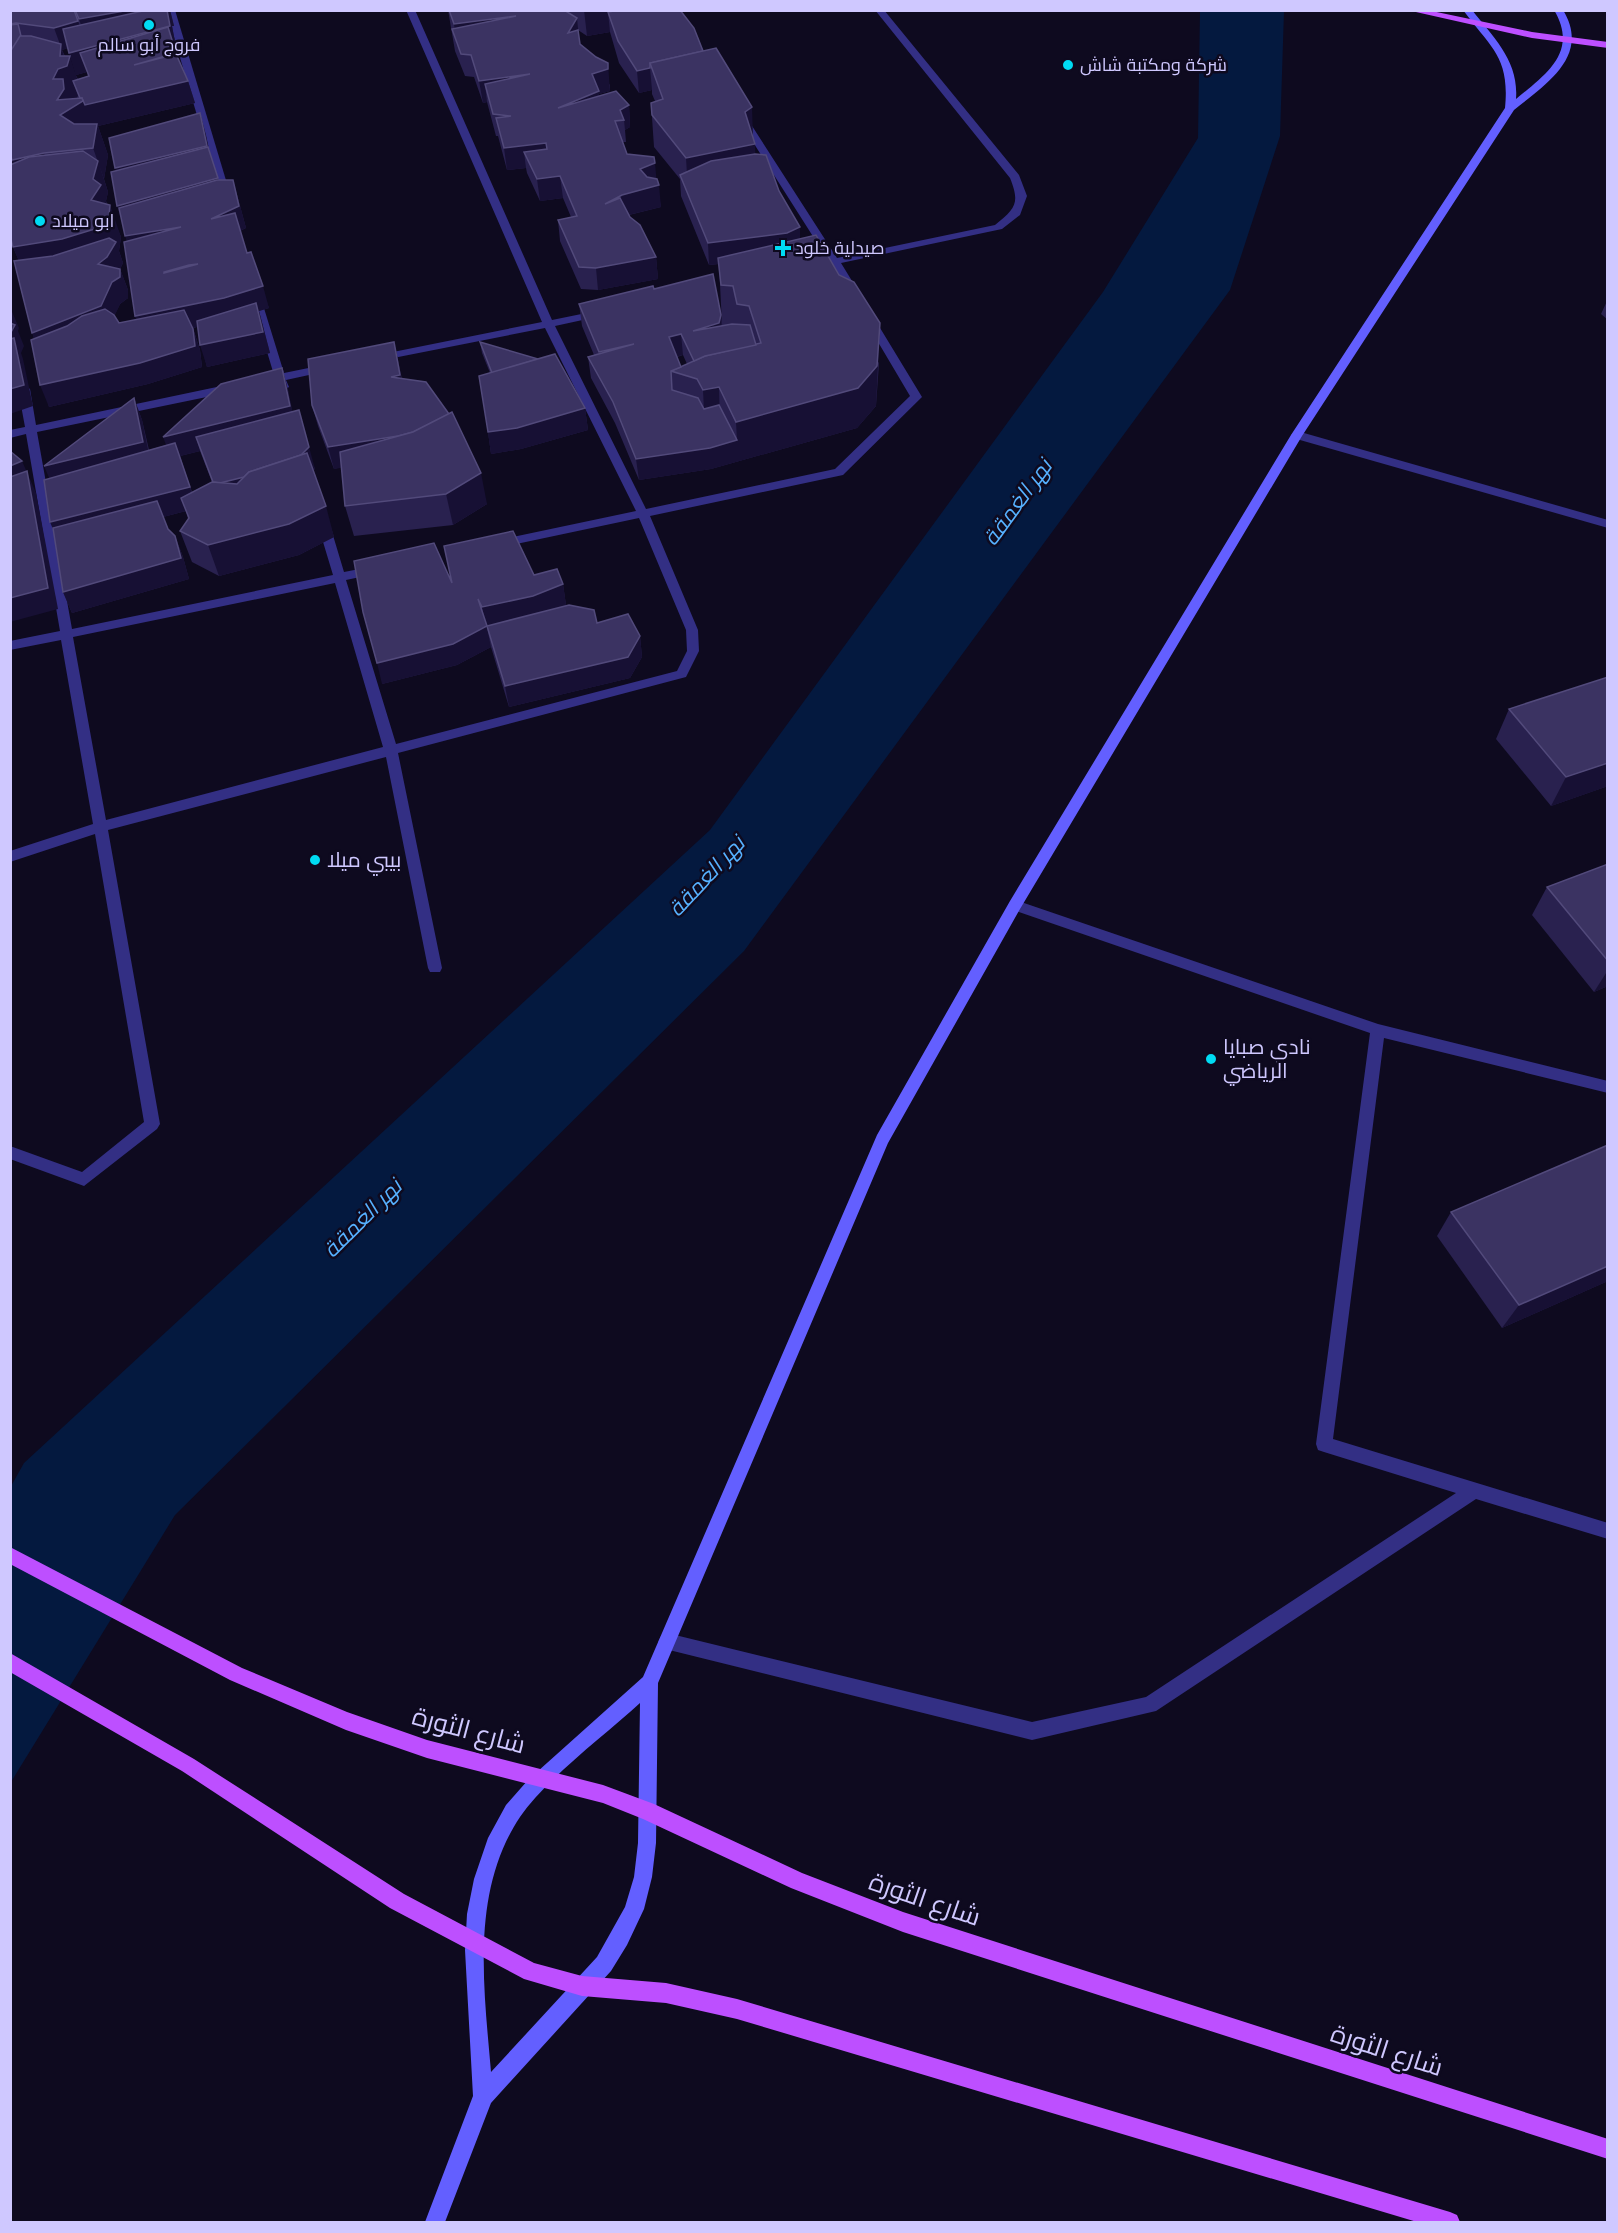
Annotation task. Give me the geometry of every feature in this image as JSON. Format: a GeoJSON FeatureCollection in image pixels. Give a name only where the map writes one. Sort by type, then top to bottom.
{"type":"FeatureCollection","features":[{"type":"Feature","properties":{"kind":"main road"},"geometry":{"type":"LineString","coordinates":[[1411,10],[1481,25],[1608,45]]}},
{"type":"Feature","properties":{"kind":"main road","name":"شارع الثورة"},"geometry":{"type":"LineString","coordinates":[[10,1555],[236,1674],[346,1722],[427,1749],[603,1794],[647,1811],[798,1881],[903,1922],[1608,2149]]}},
{"type":"Feature","properties":{"kind":"main road"},"geometry":{"type":"LineString","coordinates":[[10,1662],[188,1765],[396,1901],[531,1972],[582,1986],[666,1993],[737,2009],[1450,2223]]}},
{"type":"Feature","properties":{"kind":"street"},"geometry":{"type":"LineString","coordinates":[[170,10],[228,206]]}},
{"type":"Feature","properties":{"kind":"street"},"geometry":{"type":"LineString","coordinates":[[10,857],[99,827],[681,674],[693,651],[692,630],[643,514],[549,325],[410,10]]}},
{"type":"Feature","properties":{"kind":"street"},"geometry":{"type":"LineString","coordinates":[[813,266],[998,227],[1016,213],[1022,196],[1015,177],[879,10]]}},
{"type":"Feature","properties":{"kind":"street"},"geometry":{"type":"LineString","coordinates":[[1467,10],[1493,38],[1508,65],[1512,80],[1510,108]]}},
{"type":"Feature","properties":{"kind":"street"},"geometry":{"type":"LineString","coordinates":[[435,2223],[483,2096],[604,1964],[621,1938],[634,1909],[643,1877],[647,1811],[649,1683],[882,1140],[1015,905],[1297,435],[1510,108],[1550,75],[1563,59],[1570,39],[1569,28],[1558,10]]}},
{"type":"Feature","properties":{"kind":"street"},"geometry":{"type":"LineString","coordinates":[[491,546],[839,472],[916,397],[836,261],[738,111]]}},
{"type":"Feature","properties":{"kind":"street"},"geometry":{"type":"LineString","coordinates":[[252,286],[286,400]]}},
{"type":"Feature","properties":{"kind":"street"},"geometry":{"type":"LineString","coordinates":[[362,362],[618,309]]}},
{"type":"Feature","properties":{"kind":"street"},"geometry":{"type":"LineString","coordinates":[[10,434],[338,366]]}},
{"type":"Feature","properties":{"kind":"street"},"geometry":{"type":"LineString","coordinates":[[10,1152],[84,1179],[152,1124],[21,371]]}},
{"type":"Feature","properties":{"kind":"street"},"geometry":{"type":"LineString","coordinates":[[1297,435],[1608,524]]}},
{"type":"Feature","properties":{"kind":"street"},"geometry":{"type":"LineString","coordinates":[[319,511],[391,751],[435,968]]}},
{"type":"Feature","properties":{"kind":"street"},"geometry":{"type":"LineString","coordinates":[[10,646],[386,568]]}},
{"type":"Feature","properties":{"kind":"street"},"geometry":{"type":"LineString","coordinates":[[1015,905],[1378,1030],[1608,1087]]}},
{"type":"Feature","properties":{"kind":"street"},"geometry":{"type":"LineString","coordinates":[[1378,1030],[1324,1444],[1608,1531]]}},
{"type":"Feature","properties":{"kind":"street"},"geometry":{"type":"LineString","coordinates":[[667,1641],[1032,1731],[1150,1705],[1475,1490]]}},
{"type":"Feature","properties":{"kind":"street"},"geometry":{"type":"LineString","coordinates":[[483,2096],[474,1941],[478,1895],[492,1852],[514,1812],[543,1778],[649,1683]]}},
{"type":"Feature","properties":{"kind":"water","name":"نهر الغمقة"},"geometry":{"type":"Polygon","coordinates":[[[1200,11],[1284,11],[1280,136],[1230,290],[744,951],[175,1515],[11,1782],[10,1488],[24,1463],[710,830],[1103,292],[1198,138],[1200,11]]]}},
{"type":"Feature","properties":{"kind":"building"},"geometry":{"type":"Polygon","coordinates":[[[10,10],[74,10],[78,21],[54,28],[10,24],[10,10]]]}},
{"type":"Feature","properties":{"kind":"building"},"geometry":{"type":"Polygon","coordinates":[[[75,10],[130,10],[79,19],[75,10]]]}},
{"type":"Feature","properties":{"kind":"building"},"geometry":{"type":"Polygon","coordinates":[[[147,10],[167,10],[170,26],[69,53],[63,29],[147,10]]]}},
{"type":"Feature","properties":{"kind":"building"},"geometry":{"type":"Polygon","coordinates":[[[449,10],[564,10],[577,18],[568,33],[578,30],[580,44],[608,63],[608,69],[592,74],[599,91],[558,108],[616,91],[629,105],[620,110],[624,120],[615,121],[627,154],[654,157],[655,163],[640,169],[647,177],[657,179],[659,185],[622,195],[605,204],[620,198],[630,217],[640,225],[656,257],[596,268],[579,267],[558,220],[577,216],[560,176],[537,179],[524,152],[547,149],[546,143],[504,148],[496,118],[511,116],[493,114],[485,84],[530,74],[479,81],[471,55],[461,54],[452,29],[516,16],[454,24],[449,10]]]}},
{"type":"Feature","properties":{"kind":"building"},"geometry":{"type":"Polygon","coordinates":[[[680,10],[694,28],[703,51],[650,63],[650,68],[637,71],[618,41],[608,12],[680,10]]]}},
{"type":"Feature","properties":{"kind":"building"},"geometry":{"type":"Polygon","coordinates":[[[18,24],[21,36],[10,52],[10,25],[18,24]]]}},
{"type":"Feature","properties":{"kind":"building"},"geometry":{"type":"Polygon","coordinates":[[[168,27],[176,53],[134,65],[176,54],[188,81],[85,105],[73,81],[89,76],[80,53],[168,27]]]}},
{"type":"Feature","properties":{"kind":"building"},"geometry":{"type":"Polygon","coordinates":[[[20,36],[31,36],[61,44],[60,56],[70,56],[67,66],[58,69],[53,79],[63,79],[64,89],[57,100],[82,98],[83,101],[60,115],[74,124],[97,124],[93,148],[44,153],[12,160],[10,153],[10,52],[20,36]]]}},
{"type":"Feature","properties":{"kind":"building"},"geometry":{"type":"Polygon","coordinates":[[[716,48],[752,107],[745,112],[755,144],[686,158],[652,115],[651,103],[663,99],[650,63],[716,48]]]}},
{"type":"Feature","properties":{"kind":"building"},"geometry":{"type":"Polygon","coordinates":[[[200,113],[207,146],[115,168],[109,138],[200,113]]]}},
{"type":"Feature","properties":{"kind":"building"},"geometry":{"type":"Polygon","coordinates":[[[208,147],[218,178],[117,206],[111,172],[208,147]]]}},
{"type":"Feature","properties":{"kind":"building"},"geometry":{"type":"Polygon","coordinates":[[[83,151],[98,161],[93,179],[101,185],[91,200],[110,205],[108,225],[62,239],[13,247],[10,235],[10,165],[29,157],[83,151]]]}},
{"type":"Feature","properties":{"kind":"building"},"geometry":{"type":"Polygon","coordinates":[[[755,154],[766,155],[779,191],[800,227],[787,233],[708,243],[680,175],[711,161],[755,154]]]}},
{"type":"Feature","properties":{"kind":"building"},"geometry":{"type":"Polygon","coordinates":[[[217,180],[233,180],[239,206],[211,219],[235,213],[247,253],[251,252],[263,286],[224,298],[135,316],[124,242],[181,227],[125,236],[119,208],[217,180]],[[198,264],[189,265],[164,273],[198,264]]]}},
{"type":"Feature","properties":{"kind":"building"},"geometry":{"type":"Polygon","coordinates":[[[816,235],[839,275],[854,282],[880,323],[877,366],[858,388],[736,422],[719,387],[703,390],[697,379],[671,371],[705,356],[761,343],[749,306],[737,304],[733,286],[721,285],[718,258],[816,235]]]}},
{"type":"Feature","properties":{"kind":"building"},"geometry":{"type":"Polygon","coordinates":[[[109,238],[116,242],[107,257],[98,264],[120,269],[120,277],[112,282],[101,306],[32,333],[14,261],[53,256],[109,238]]]}},
{"type":"Feature","properties":{"kind":"building"},"geometry":{"type":"Polygon","coordinates":[[[713,274],[721,315],[719,323],[693,331],[732,324],[750,325],[756,345],[705,356],[694,361],[681,334],[669,337],[681,367],[671,371],[672,390],[698,398],[704,409],[719,405],[737,440],[710,448],[636,459],[613,402],[588,357],[634,344],[599,352],[579,304],[713,274]]]}},
{"type":"Feature","properties":{"kind":"building"},"geometry":{"type":"Polygon","coordinates":[[[256,303],[263,332],[200,345],[197,321],[256,303]]]}},
{"type":"Feature","properties":{"kind":"building"},"geometry":{"type":"Polygon","coordinates":[[[105,309],[114,315],[119,323],[184,310],[193,329],[195,346],[140,363],[40,385],[31,340],[67,326],[82,316],[105,309]]]}},
{"type":"Feature","properties":{"kind":"building"},"geometry":{"type":"Polygon","coordinates":[[[10,323],[15,325],[10,334],[10,323]]]}},
{"type":"Feature","properties":{"kind":"building"},"geometry":{"type":"Polygon","coordinates":[[[14,338],[24,385],[10,389],[10,339],[14,338]]]}},
{"type":"Feature","properties":{"kind":"building"},"geometry":{"type":"Polygon","coordinates":[[[394,342],[400,375],[391,377],[426,382],[449,414],[413,432],[328,447],[312,405],[308,359],[394,342]]]}},
{"type":"Feature","properties":{"kind":"building"},"geometry":{"type":"Polygon","coordinates":[[[480,342],[538,359],[492,373],[480,342]]]}},
{"type":"Feature","properties":{"kind":"building"},"geometry":{"type":"Polygon","coordinates":[[[555,354],[585,408],[517,428],[488,432],[479,376],[555,354]]]}},
{"type":"Feature","properties":{"kind":"building"},"geometry":{"type":"Polygon","coordinates":[[[282,368],[290,406],[163,437],[221,384],[282,368]]]}},
{"type":"Feature","properties":{"kind":"building"},"geometry":{"type":"Polygon","coordinates":[[[134,398],[143,442],[44,466],[134,398]]]}},
{"type":"Feature","properties":{"kind":"building"},"geometry":{"type":"Polygon","coordinates":[[[299,410],[309,447],[301,455],[249,472],[244,477],[220,483],[213,482],[196,437],[299,410]]]}},
{"type":"Feature","properties":{"kind":"building"},"geometry":{"type":"Polygon","coordinates":[[[452,412],[481,473],[446,494],[345,506],[340,452],[413,432],[452,412]]]}},
{"type":"Feature","properties":{"kind":"building"},"geometry":{"type":"Polygon","coordinates":[[[175,443],[190,487],[50,522],[44,480],[175,443]]]}},
{"type":"Feature","properties":{"kind":"building"},"geometry":{"type":"Polygon","coordinates":[[[10,451],[22,461],[10,466],[10,451]]]}},
{"type":"Feature","properties":{"kind":"building"},"geometry":{"type":"Polygon","coordinates":[[[307,453],[326,506],[289,524],[208,545],[180,531],[189,518],[181,498],[212,482],[237,484],[249,472],[307,453]]]}},
{"type":"Feature","properties":{"kind":"building"},"geometry":{"type":"Polygon","coordinates":[[[27,471],[48,588],[10,598],[10,477],[27,471]]]}},
{"type":"Feature","properties":{"kind":"building"},"geometry":{"type":"Polygon","coordinates":[[[157,501],[168,529],[175,536],[181,558],[63,592],[53,528],[157,501]]]}},
{"type":"Feature","properties":{"kind":"building"},"geometry":{"type":"Polygon","coordinates":[[[513,531],[534,575],[557,569],[563,584],[533,596],[482,607],[478,599],[487,626],[453,644],[377,663],[363,612],[354,561],[434,543],[452,583],[444,546],[513,531]]]}},
{"type":"Feature","properties":{"kind":"building"},"geometry":{"type":"Polygon","coordinates":[[[569,605],[594,610],[597,623],[628,614],[640,636],[628,657],[505,686],[487,626],[569,605]]]}},
{"type":"Feature","properties":{"kind":"building"},"geometry":{"type":"Polygon","coordinates":[[[1608,677],[1608,763],[1566,777],[1509,709],[1608,677]]]}},
{"type":"Feature","properties":{"kind":"building"},"geometry":{"type":"Polygon","coordinates":[[[1608,864],[1608,961],[1547,887],[1608,864]]]}},
{"type":"Feature","properties":{"kind":"building"},"geometry":{"type":"Polygon","coordinates":[[[1608,1145],[1608,1266],[1519,1305],[1451,1212],[1608,1145]]]}},
{"type":"Feature","properties":{"kind":"place","name":"فروج أبو سالم"},"geometry":{"type":"Point","coordinates":[149,25]}},
{"type":"Feature","properties":{"kind":"place","name":"شركة ومكتبة شاش"},"geometry":{"type":"Point","coordinates":[1068,65]}},
{"type":"Feature","properties":{"kind":"place","name":"ابو ميلاد"},"geometry":{"type":"Point","coordinates":[40,221]}},
{"type":"Feature","properties":{"kind":"place","name":"صيدلية خلود"},"geometry":{"type":"Point","coordinates":[783,248]}},
{"type":"Feature","properties":{"kind":"place","name":"بيبي ميلا"},"geometry":{"type":"Point","coordinates":[315,860]}},
{"type":"Feature","properties":{"kind":"place","name":"نادي صبايا الرياضي"},"geometry":{"type":"Point","coordinates":[1211,1059]}}]}
